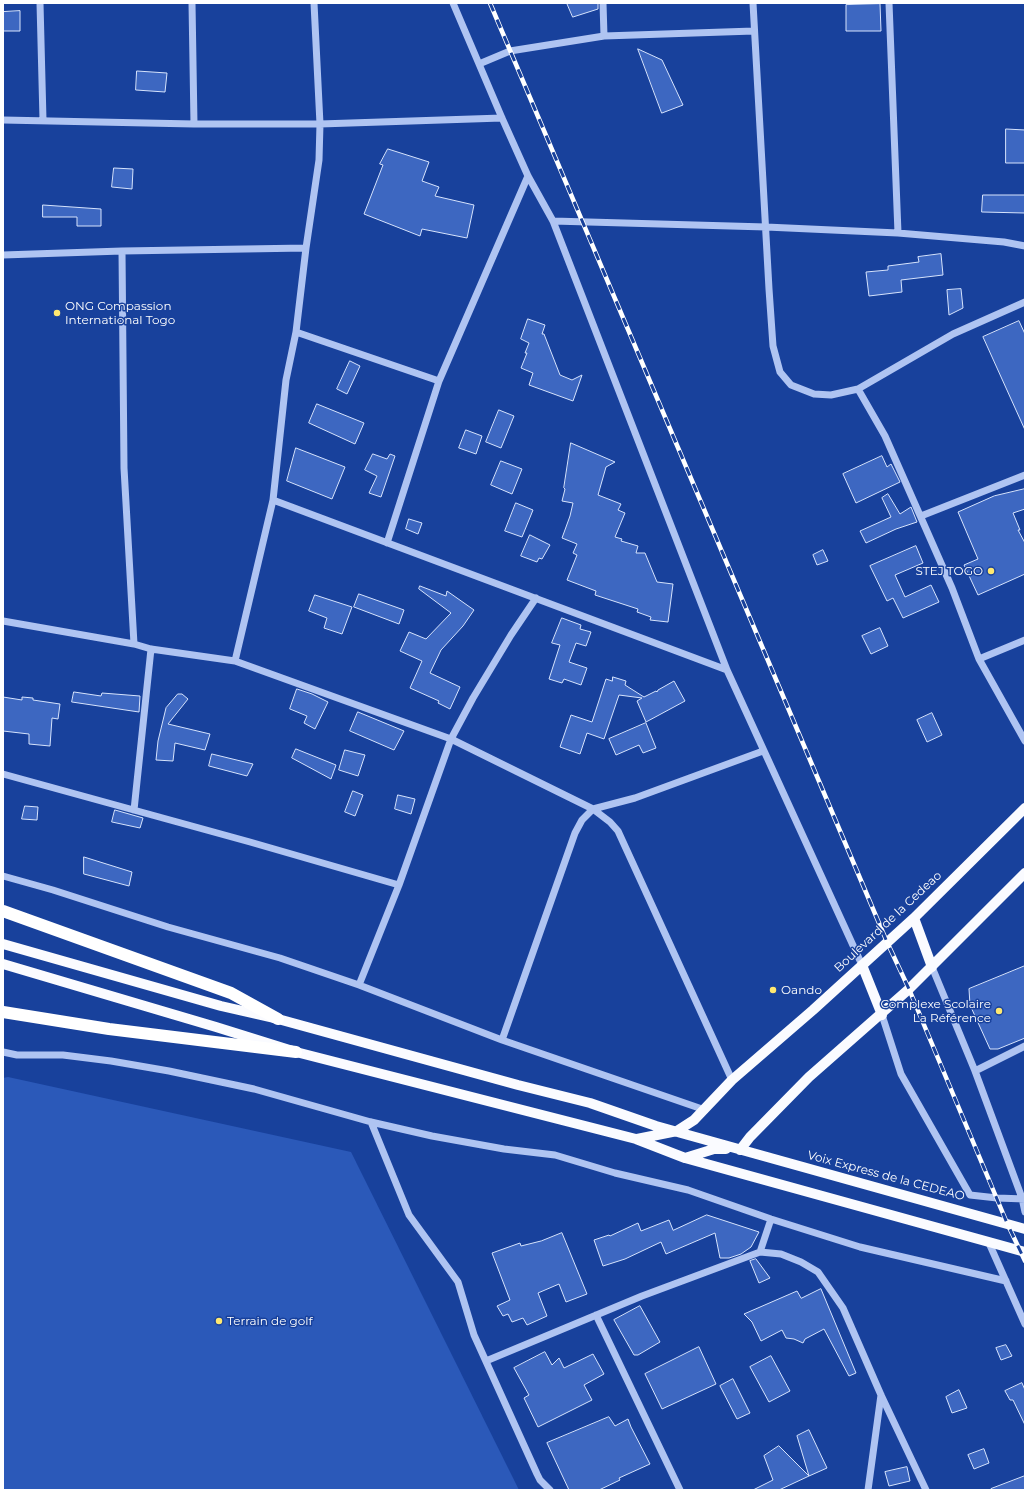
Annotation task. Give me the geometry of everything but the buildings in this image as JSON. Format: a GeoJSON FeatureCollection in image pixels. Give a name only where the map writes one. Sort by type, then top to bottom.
{"type":"FeatureCollection","features":[{"type":"Feature","properties":{"kind":"highway"},"geometry":{"type":"LineString","coordinates":[[3,911],[231,993],[278,1019]]}},
{"type":"Feature","properties":{"kind":"highway"},"geometry":{"type":"LineString","coordinates":[[3,1012],[109,1029],[296,1052]]}},
{"type":"Feature","properties":{"kind":"main road","name":"Boulevard de la Cedeao"},"geometry":{"type":"LineString","coordinates":[[677,1132],[694,1120],[732,1080],[914,918],[1025,808]]}},
{"type":"Feature","properties":{"kind":"main road"},"geometry":{"type":"LineString","coordinates":[[740,1150],[809,1077],[882,1015],[1025,873]]}},
{"type":"Feature","properties":{"kind":"main road"},"geometry":{"type":"LineString","coordinates":[[914,918],[932,967]]}},
{"type":"Feature","properties":{"kind":"main road"},"geometry":{"type":"LineString","coordinates":[[3,944],[221,1006],[278,1019],[518,1085],[590,1103],[656,1126],[740,1150]]}},
{"type":"Feature","properties":{"kind":"main road"},"geometry":{"type":"LineString","coordinates":[[3,964],[296,1052],[636,1139],[685,1158],[1025,1252]]}},
{"type":"Feature","properties":{"kind":"main road"},"geometry":{"type":"LineString","coordinates":[[862,965],[882,1015]]}},
{"type":"Feature","properties":{"kind":"main road"},"geometry":{"type":"LineString","coordinates":[[636,1139],[677,1132]]}},
{"type":"Feature","properties":{"kind":"main road"},"geometry":{"type":"LineString","coordinates":[[685,1158],[714,1149],[740,1150]]}},
{"type":"Feature","properties":{"kind":"main road","name":"Voix Express de la CEDEAO"},"geometry":{"type":"LineString","coordinates":[[740,1150],[1025,1228]]}},
{"type":"Feature","properties":{"kind":"street"},"geometry":{"type":"LineString","coordinates":[[40,3],[43,120]]}},
{"type":"Feature","properties":{"kind":"street"},"geometry":{"type":"LineString","coordinates":[[192,3],[194,124]]}},
{"type":"Feature","properties":{"kind":"street"},"geometry":{"type":"LineString","coordinates":[[236,661],[273,500],[286,380],[296,332],[306,248],[319,160],[320,124],[314,3]]}},
{"type":"Feature","properties":{"kind":"street"},"geometry":{"type":"LineString","coordinates":[[454,3],[528,176],[553,221],[727,670],[862,965]]}},
{"type":"Feature","properties":{"kind":"street"},"geometry":{"type":"LineString","coordinates":[[603,3],[604,36]]}},
{"type":"Feature","properties":{"kind":"street"},"geometry":{"type":"LineString","coordinates":[[753,3],[773,346],[780,372],[791,385],[814,394],[831,395],[858,389],[953,334],[1025,302]]}},
{"type":"Feature","properties":{"kind":"street"},"geometry":{"type":"LineString","coordinates":[[889,3],[898,233]]}},
{"type":"Feature","properties":{"kind":"street"},"geometry":{"type":"LineString","coordinates":[[479,64],[510,51],[604,36],[754,31]]}},
{"type":"Feature","properties":{"kind":"street"},"geometry":{"type":"LineString","coordinates":[[3,120],[194,124],[320,124],[502,118]]}},
{"type":"Feature","properties":{"kind":"street"},"geometry":{"type":"LineString","coordinates":[[387,544],[439,381],[528,176]]}},
{"type":"Feature","properties":{"kind":"street"},"geometry":{"type":"LineString","coordinates":[[553,221],[766,227],[898,233],[1004,242],[1025,246]]}},
{"type":"Feature","properties":{"kind":"street"},"geometry":{"type":"LineString","coordinates":[[3,255],[122,251],[306,248]]}},
{"type":"Feature","properties":{"kind":"street"},"geometry":{"type":"LineString","coordinates":[[122,251],[124,468],[134,644]]}},
{"type":"Feature","properties":{"kind":"street"},"geometry":{"type":"LineString","coordinates":[[296,332],[439,381]]}},
{"type":"Feature","properties":{"kind":"street"},"geometry":{"type":"LineString","coordinates":[[858,389],[885,436],[952,588],[980,658],[1025,741]]}},
{"type":"Feature","properties":{"kind":"street"},"geometry":{"type":"LineString","coordinates":[[921,516],[1025,475]]}},
{"type":"Feature","properties":{"kind":"street"},"geometry":{"type":"LineString","coordinates":[[273,500],[387,544],[727,670]]}},
{"type":"Feature","properties":{"kind":"street"},"geometry":{"type":"LineString","coordinates":[[359,985],[399,885],[451,739],[473,698],[511,635],[536,598]]}},
{"type":"Feature","properties":{"kind":"street"},"geometry":{"type":"LineString","coordinates":[[3,621],[134,644],[151,649],[236,661],[451,739],[593,809],[610,822],[618,831],[732,1080]]}},
{"type":"Feature","properties":{"kind":"street"},"geometry":{"type":"LineString","coordinates":[[980,658],[1025,640]]}},
{"type":"Feature","properties":{"kind":"street"},"geometry":{"type":"LineString","coordinates":[[134,810],[151,649]]}},
{"type":"Feature","properties":{"kind":"street"},"geometry":{"type":"LineString","coordinates":[[502,1040],[575,833],[582,820],[593,809],[635,798],[763,751]]}},
{"type":"Feature","properties":{"kind":"street"},"geometry":{"type":"LineString","coordinates":[[3,774],[399,885]]}},
{"type":"Feature","properties":{"kind":"street"},"geometry":{"type":"LineString","coordinates":[[3,876],[53,890],[168,927],[280,958],[359,985],[502,1040],[705,1110]]}},
{"type":"Feature","properties":{"kind":"street"},"geometry":{"type":"LineString","coordinates":[[932,967],[975,1071],[1024,1198],[1025,1212]]}},
{"type":"Feature","properties":{"kind":"street"},"geometry":{"type":"LineString","coordinates":[[882,1015],[901,1074],[970,1195],[997,1198],[1024,1198]]}},
{"type":"Feature","properties":{"kind":"street"},"geometry":{"type":"LineString","coordinates":[[975,1071],[1025,1046]]}},
{"type":"Feature","properties":{"kind":"street"},"geometry":{"type":"LineString","coordinates":[[3,1052],[17,1056],[63,1056],[111,1061],[169,1071],[254,1089],[371,1122],[432,1136],[504,1149],[555,1155],[615,1173],[688,1190],[771,1219],[860,1246],[1006,1281]]}},
{"type":"Feature","properties":{"kind":"street"},"geometry":{"type":"LineString","coordinates":[[371,1122],[409,1215],[458,1282],[474,1336],[512,1422],[540,1480],[550,1490]]}},
{"type":"Feature","properties":{"kind":"street"},"geometry":{"type":"LineString","coordinates":[[760,1252],[771,1219]]}},
{"type":"Feature","properties":{"kind":"street"},"geometry":{"type":"LineString","coordinates":[[989,1243],[1025,1324]]}},
{"type":"Feature","properties":{"kind":"street"},"geometry":{"type":"LineString","coordinates":[[486,1361],[642,1296],[760,1252],[781,1254],[801,1262],[818,1272],[843,1308],[881,1395],[926,1490]]}},
{"type":"Feature","properties":{"kind":"street"},"geometry":{"type":"LineString","coordinates":[[596,1315],[680,1490]]}},
{"type":"Feature","properties":{"kind":"street"},"geometry":{"type":"LineString","coordinates":[[868,1490],[881,1395]]}},
{"type":"Feature","properties":{"kind":"shaded area","name":"Terrain de golf"},"geometry":{"type":"Polygon","coordinates":[[[8,1077],[351,1152],[519,1490],[3,1490],[3,1078],[8,1077]]]}},
{"type":"Feature","properties":{"kind":"railway"},"geometry":{"type":"LineString","coordinates":[[490,3],[887,942],[909,989],[1007,1223],[1025,1261]]}},
{"type":"Feature","properties":{"kind":"place","name":"ONG Compassion International Togo"},"geometry":{"type":"Point","coordinates":[57,313]}},
{"type":"Feature","properties":{"kind":"place","name":"STEJ TOGO"},"geometry":{"type":"Point","coordinates":[991,571]}},
{"type":"Feature","properties":{"kind":"place","name":"Oando"},"geometry":{"type":"Point","coordinates":[773,990]}},
{"type":"Feature","properties":{"kind":"place","name":"Complexe Scolaire La Référence"},"geometry":{"type":"Point","coordinates":[999,1011]}},
{"type":"Feature","properties":{"kind":"place","name":"Terrain de golf"},"geometry":{"type":"Point","coordinates":[219,1321]}}]}
